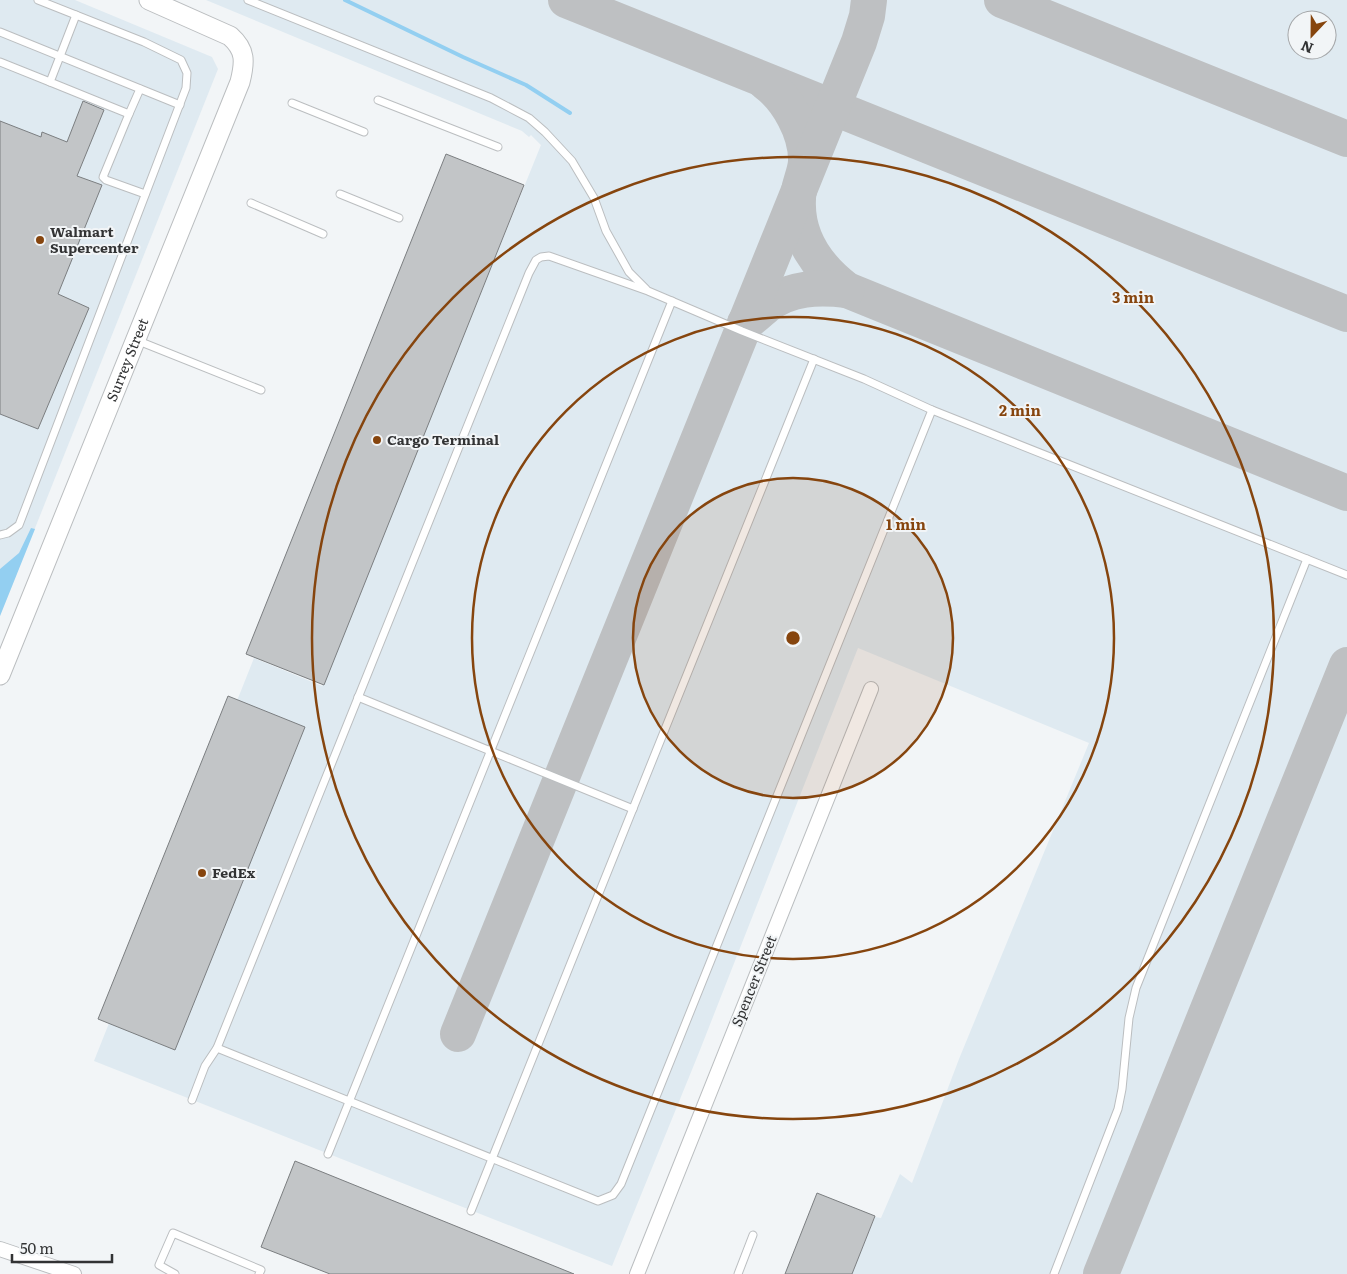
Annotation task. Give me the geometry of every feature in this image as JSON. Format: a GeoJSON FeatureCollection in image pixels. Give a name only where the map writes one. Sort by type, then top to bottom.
{"type":"FeatureCollection","features":[{"type":"Feature","properties":{"kind":"street","name":"Surrey Street"},"geometry":{"type":"LineString","coordinates":[[0,675],[240,82],[244,67],[238,44],[230,36],[149,0]]}},
{"type":"Feature","properties":{"kind":"street","name":"Spencer Street"},"geometry":{"type":"LineString","coordinates":[[637,1274],[871,689]]}},
{"type":"Feature","properties":{"kind":"street"},"geometry":{"type":"LineString","coordinates":[[0,1249],[74,1274]]}},
{"type":"Feature","properties":{"kind":"lane"},"geometry":{"type":"LineString","coordinates":[[0,535],[8,533],[19,525],[186,88],[187,73],[180,60],[144,42],[38,0]]}},
{"type":"Feature","properties":{"kind":"lane"},"geometry":{"type":"LineString","coordinates":[[248,0],[491,98],[529,118],[572,161],[594,198],[606,230],[629,272],[648,291]]}},
{"type":"Feature","properties":{"kind":"lane"},"geometry":{"type":"LineString","coordinates":[[50,82],[76,15]]}},
{"type":"Feature","properties":{"kind":"lane"},"geometry":{"type":"LineString","coordinates":[[0,32],[180,105]]}},
{"type":"Feature","properties":{"kind":"lane"},"geometry":{"type":"LineString","coordinates":[[0,62],[129,114]]}},
{"type":"Feature","properties":{"kind":"lane"},"geometry":{"type":"LineString","coordinates":[[140,88],[103,177],[106,180],[146,194]]}},
{"type":"Feature","properties":{"kind":"lane"},"geometry":{"type":"LineString","coordinates":[[378,100],[498,146]]}},
{"type":"Feature","properties":{"kind":"lane"},"geometry":{"type":"LineString","coordinates":[[292,103],[364,132]]}},
{"type":"Feature","properties":{"kind":"lane"},"geometry":{"type":"LineString","coordinates":[[340,194],[399,218]]}},
{"type":"Feature","properties":{"kind":"lane"},"geometry":{"type":"LineString","coordinates":[[252,203],[323,234]]}},
{"type":"Feature","properties":{"kind":"lane"},"geometry":{"type":"LineString","coordinates":[[192,1100],[204,1066],[217,1048],[529,273],[536,260],[541,257],[549,256],[561,259],[610,279],[648,291],[932,410],[1347,575]]}},
{"type":"Feature","properties":{"kind":"lane"},"geometry":{"type":"LineString","coordinates":[[328,1154],[672,301]]}},
{"type":"Feature","properties":{"kind":"lane"},"geometry":{"type":"LineString","coordinates":[[136,340],[261,390]]}},
{"type":"Feature","properties":{"kind":"lane"},"geometry":{"type":"LineString","coordinates":[[471,1211],[814,359]]}},
{"type":"Feature","properties":{"kind":"lane"},"geometry":{"type":"LineString","coordinates":[[217,1048],[598,1201],[608,1198],[618,1190],[932,410]]}},
{"type":"Feature","properties":{"kind":"lane"},"geometry":{"type":"LineString","coordinates":[[1054,1274],[1118,1109],[1122,1089],[1129,1018],[1136,988],[1307,559]]}},
{"type":"Feature","properties":{"kind":"lane"},"geometry":{"type":"LineString","coordinates":[[358,697],[633,809]]}},
{"type":"Feature","properties":{"kind":"lane"},"geometry":{"type":"LineString","coordinates":[[174,1274],[159,1265],[173,1233],[261,1270],[260,1274]]}},
{"type":"Feature","properties":{"kind":"lane"},"geometry":{"type":"LineString","coordinates":[[738,1274],[753,1235]]}},
{"type":"Feature","properties":{"kind":"shaded area"},"geometry":{"type":"Polygon","coordinates":[[[0,0],[75,0],[212,57],[218,69],[0,616],[0,0]]]}},
{"type":"Feature","properties":{"kind":"shaded area"},"geometry":{"type":"Polygon","coordinates":[[[206,0],[1347,0],[1347,1274],[852,1274],[875,1217],[881,1218],[900,1174],[912,1183],[959,1059],[1089,743],[858,648],[698,1055],[612,1266],[94,1061],[254,658],[322,686],[541,145],[531,135],[529,137],[522,131],[206,0]]]}},
{"type":"Feature","properties":{"kind":"water"},"geometry":{"type":"Polygon","coordinates":[[[31,528],[35,529],[0,616],[0,569],[19,553],[31,528]]]}},
{"type":"Feature","properties":{"kind":"building","name":"Walmart Supercenter"},"geometry":{"type":"Polygon","coordinates":[[[83,101],[104,110],[77,176],[102,185],[58,294],[89,308],[38,429],[0,414],[0,121],[41,137],[42,132],[67,142],[83,101]]]}},
{"type":"Feature","properties":{"kind":"building","name":"Cargo Terminal"},"geometry":{"type":"Polygon","coordinates":[[[446,154],[524,185],[324,685],[246,654],[446,154]]]}},
{"type":"Feature","properties":{"kind":"building","name":"FedEx"},"geometry":{"type":"Polygon","coordinates":[[[228,696],[305,727],[175,1050],[98,1019],[228,696]]]}},
{"type":"Feature","properties":{"kind":"building"},"geometry":{"type":"Polygon","coordinates":[[[295,1161],[574,1274],[330,1274],[261,1247],[295,1161]]]}},
{"type":"Feature","properties":{"kind":"building"},"geometry":{"type":"Polygon","coordinates":[[[817,1193],[875,1216],[852,1274],[785,1274],[817,1193]]]}},
{"type":"Feature","properties":{"kind":"waterway"},"geometry":{"type":"LineString","coordinates":[[345,0],[526,85],[570,113]]}},
{"type":"Feature","properties":{"kind":"taxiway"},"geometry":{"type":"LineString","coordinates":[[566,0],[1347,314]]}},
{"type":"Feature","properties":{"kind":"taxiway"},"geometry":{"type":"LineString","coordinates":[[458,1034],[859,42],[867,16],[869,0]]}},
{"type":"Feature","properties":{"kind":"taxiway"},"geometry":{"type":"LineString","coordinates":[[1002,0],[1347,139]]}},
{"type":"Feature","properties":{"kind":"taxiway"},"geometry":{"type":"LineString","coordinates":[[765,82],[788,107],[800,128],[806,162],[799,190],[798,213],[805,239],[818,262],[847,290],[1347,493]]}},
{"type":"Feature","properties":{"kind":"taxiway"},"geometry":{"type":"LineString","coordinates":[[745,323],[766,306],[785,295],[815,289],[847,290]]}},
{"type":"Feature","properties":{"kind":"taxiway"},"geometry":{"type":"LineString","coordinates":[[1101,1274],[1347,665]]}},
{"type":"Feature","properties":{"kind":"place","name":"Walmart Supercenter"},"geometry":{"type":"Point","coordinates":[40,240]}},
{"type":"Feature","properties":{"kind":"place","name":"Cargo Terminal"},"geometry":{"type":"Point","coordinates":[377,440]}},
{"type":"Feature","properties":{"kind":"place","name":"FedEx"},"geometry":{"type":"Point","coordinates":[202,873]}}]}
